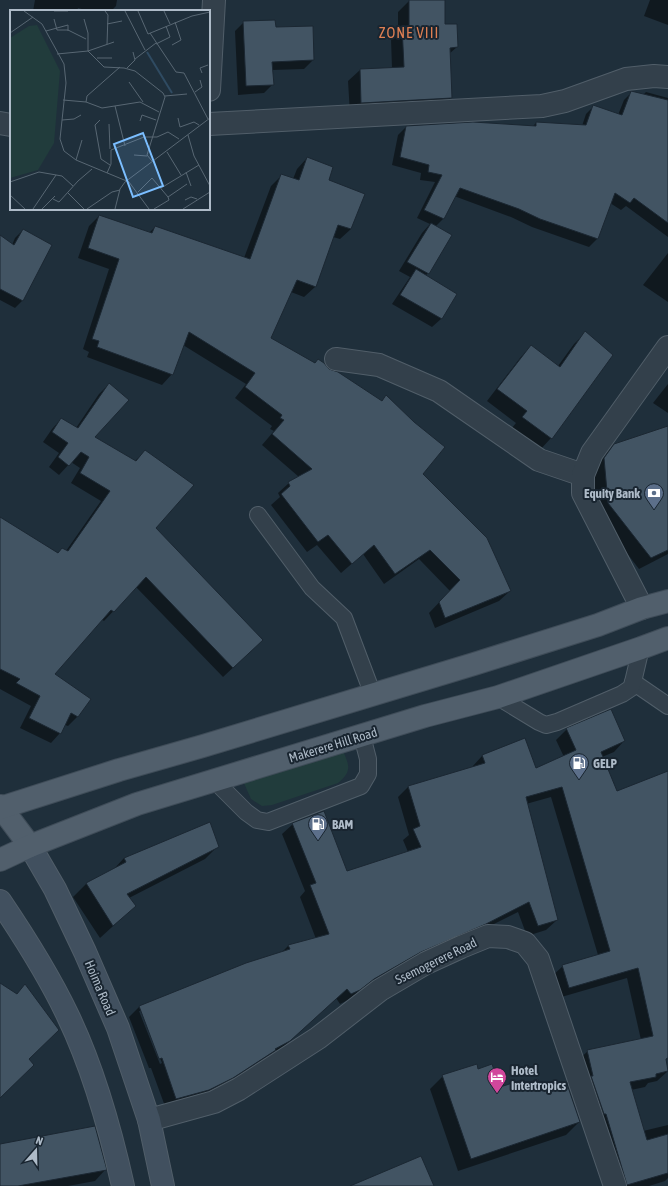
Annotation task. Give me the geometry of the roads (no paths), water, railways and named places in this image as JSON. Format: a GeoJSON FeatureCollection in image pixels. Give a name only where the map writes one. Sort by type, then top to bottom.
{"type":"FeatureCollection","features":[{"type":"Feature","properties":{"kind":"main road"},"geometry":{"type":"LineString","coordinates":[[0,807],[328,707],[373,695],[598,625],[642,608],[668,601]]}},
{"type":"Feature","properties":{"kind":"main road","name":"Makerere Hill Road"},"geometry":{"type":"LineString","coordinates":[[0,860],[30,846],[137,804],[425,716],[498,697],[668,638]]}},
{"type":"Feature","properties":{"kind":"main road","name":"Hoima Road"},"geometry":{"type":"LineString","coordinates":[[0,807],[30,846],[55,890],[88,959],[118,1028],[149,1120],[163,1186]]}},
{"type":"Feature","properties":{"kind":"main road"},"geometry":{"type":"LineString","coordinates":[[0,901],[45,972],[68,1017],[95,1083],[111,1134],[123,1186]]}},
{"type":"Feature","properties":{"kind":"street"},"geometry":{"type":"LineString","coordinates":[[210,72],[214,0]]}},
{"type":"Feature","properties":{"kind":"street"},"geometry":{"type":"LineString","coordinates":[[210,124],[542,106],[565,101],[626,79],[654,76],[668,77]]}},
{"type":"Feature","properties":{"kind":"street"},"geometry":{"type":"LineString","coordinates":[[0,123],[10,125]]}},
{"type":"Feature","properties":{"kind":"street"},"geometry":{"type":"LineString","coordinates":[[642,608],[583,493],[583,475],[592,453],[668,347]]}},
{"type":"Feature","properties":{"kind":"street"},"geometry":{"type":"LineString","coordinates":[[336,359],[379,365],[438,391],[539,460],[583,475]]}},
{"type":"Feature","properties":{"kind":"street","name":"Ssemogerere Road"},"geometry":{"type":"LineString","coordinates":[[149,1120],[214,1102],[239,1089],[318,1038],[380,990],[426,963],[450,951],[488,936],[508,937],[525,943],[538,959],[615,1186]]}},
{"type":"Feature","properties":{"kind":"lane"},"geometry":{"type":"LineString","coordinates":[[258,515],[312,588],[344,618],[373,695]]}},
{"type":"Feature","properties":{"kind":"lane"},"geometry":{"type":"LineString","coordinates":[[498,697],[546,725],[557,722],[622,694],[630,688],[633,682],[641,648]]}},
{"type":"Feature","properties":{"kind":"lane"},"geometry":{"type":"LineString","coordinates":[[633,682],[668,706]]}},
{"type":"Feature","properties":{"kind":"lane"},"geometry":{"type":"LineString","coordinates":[[215,781],[246,812],[257,820],[268,822],[361,786],[368,774],[368,759],[362,736]]}},
{"type":"Feature","properties":{"kind":"place","name":"Equity Bank"},"geometry":{"type":"Point","coordinates":[654,510]}},
{"type":"Feature","properties":{"kind":"place","name":"GELP"},"geometry":{"type":"Point","coordinates":[579,780]}},
{"type":"Feature","properties":{"kind":"place","name":"BAM"},"geometry":{"type":"Point","coordinates":[318,841]}},
{"type":"Feature","properties":{"kind":"place","name":"Hotel Intertropics"},"geometry":{"type":"Point","coordinates":[497,1094]}},
{"type":"Feature","properties":{"kind":"district","name":"ZONE VIII"},"geometry":{"type":"Point","coordinates":[409,32]}}]}
